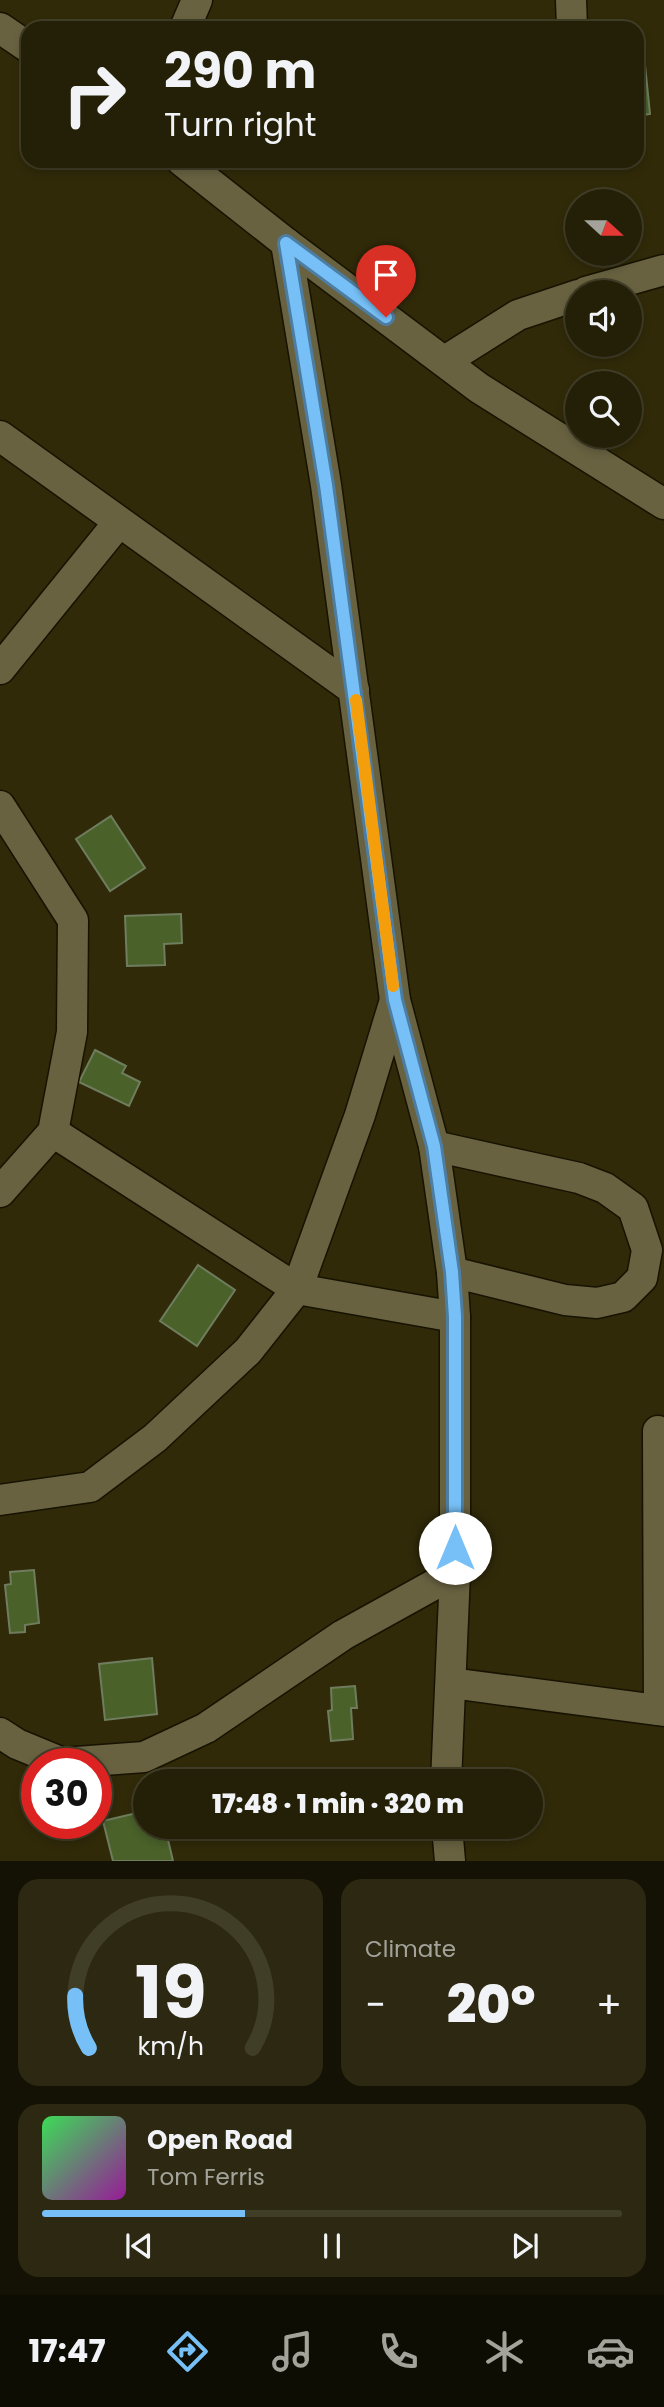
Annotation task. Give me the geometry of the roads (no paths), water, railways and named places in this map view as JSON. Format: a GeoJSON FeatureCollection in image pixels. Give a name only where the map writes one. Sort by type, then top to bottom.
{"type":"FeatureCollection","features":[{"type":"Feature","properties":{"kind":"street"},"geometry":{"type":"LineString","coordinates":[[188,21],[197,0]]}},
{"type":"Feature","properties":{"kind":"street"},"geometry":{"type":"LineString","coordinates":[[571,0],[572,21]]}},
{"type":"Feature","properties":{"kind":"street"},"geometry":{"type":"LineString","coordinates":[[0,28],[21,42]]}},
{"type":"Feature","properties":{"kind":"street"},"geometry":{"type":"LineString","coordinates":[[191,168],[480,388],[664,504]]}},
{"type":"Feature","properties":{"kind":"street"},"geometry":{"type":"LineString","coordinates":[[286,243],[326,485],[395,1000],[434,1146],[452,1272],[455,1317],[455,1573],[447,1769]]}},
{"type":"Feature","properties":{"kind":"street"},"geometry":{"type":"LineString","coordinates":[[629,280],[664,270]]}},
{"type":"Feature","properties":{"kind":"street"},"geometry":{"type":"LineString","coordinates":[[445,361],[518,315],[565,299]]}},
{"type":"Feature","properties":{"kind":"street"},"geometry":{"type":"LineString","coordinates":[[0,436],[354,690]]}},
{"type":"Feature","properties":{"kind":"street"},"geometry":{"type":"LineString","coordinates":[[0,669],[120,522]]}},
{"type":"Feature","properties":{"kind":"street"},"geometry":{"type":"LineString","coordinates":[[0,806],[73,920],[72,1032],[53,1132],[0,1192]]}},
{"type":"Feature","properties":{"kind":"street"},"geometry":{"type":"LineString","coordinates":[[0,1500],[90,1487],[155,1438],[248,1351],[297,1289],[360,1115],[395,1000]]}},
{"type":"Feature","properties":{"kind":"street"},"geometry":{"type":"LineString","coordinates":[[53,1132],[297,1289],[455,1317]]}},
{"type":"Feature","properties":{"kind":"street"},"geometry":{"type":"LineString","coordinates":[[434,1146],[579,1178],[605,1188],[633,1208],[647,1250],[642,1278],[623,1297],[597,1303],[565,1300],[452,1272]]}},
{"type":"Feature","properties":{"kind":"street"},"geometry":{"type":"LineString","coordinates":[[451,1683],[662,1710],[657,1432]]}},
{"type":"Feature","properties":{"kind":"street"},"geometry":{"type":"LineString","coordinates":[[0,1733],[17,1744],[63,1763],[144,1758],[206,1728],[343,1635],[455,1573]]}},
{"type":"Feature","properties":{"kind":"street"},"geometry":{"type":"LineString","coordinates":[[448,1839],[450,1861]]}}]}
